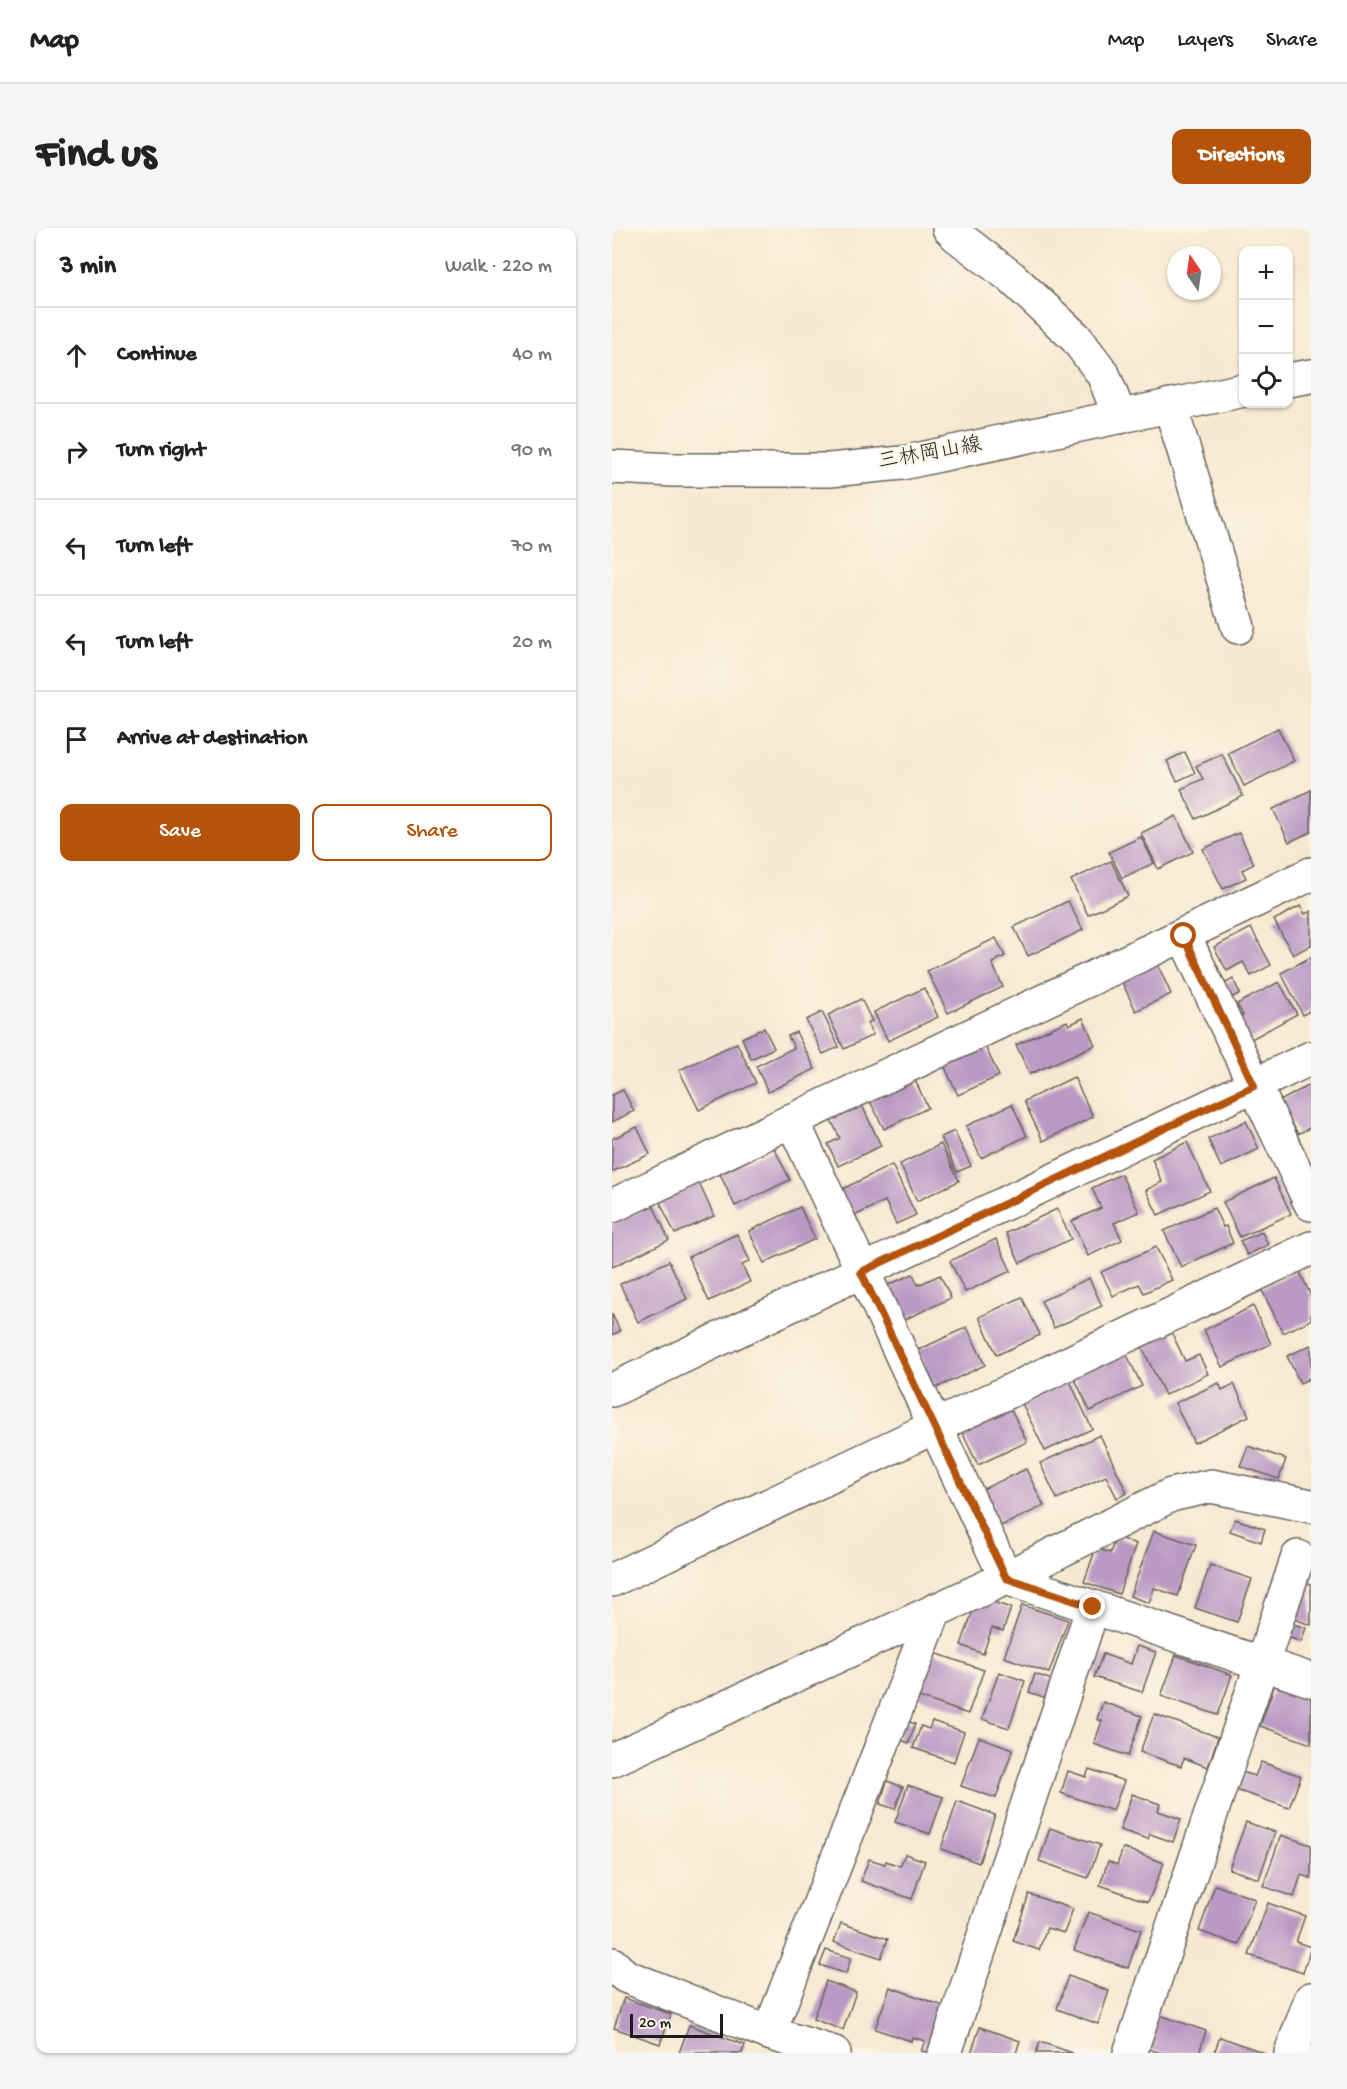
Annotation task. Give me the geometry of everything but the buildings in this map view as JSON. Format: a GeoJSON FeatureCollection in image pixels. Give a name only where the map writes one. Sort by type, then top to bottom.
{"type":"FeatureCollection","features":[{"type":"Feature","properties":{"kind":"street"},"geometry":{"type":"LineString","coordinates":[[949,228],[1011,277],[1076,338],[1103,374],[1120,417]]}},
{"type":"Feature","properties":{"kind":"street"},"geometry":{"type":"LineString","coordinates":[[1293,379],[1311,376]]}},
{"type":"Feature","properties":{"kind":"street","name":"三林岡山線"},"geometry":{"type":"LineString","coordinates":[[612,466],[674,470],[830,470],[902,463],[1239,391]]}},
{"type":"Feature","properties":{"kind":"street"},"geometry":{"type":"LineString","coordinates":[[1170,405],[1238,627]]}},
{"type":"Feature","properties":{"kind":"street"},"geometry":{"type":"LineString","coordinates":[[612,1206],[1311,874]]}},
{"type":"Feature","properties":{"kind":"street"},"geometry":{"type":"LineString","coordinates":[[1184,936],[1311,1204]]}},
{"type":"Feature","properties":{"kind":"street"},"geometry":{"type":"LineString","coordinates":[[612,1390],[1311,1058]]}},
{"type":"Feature","properties":{"kind":"street"},"geometry":{"type":"LineString","coordinates":[[792,1120],[861,1272],[1006,1578],[1311,1680]]}},
{"type":"Feature","properties":{"kind":"street"},"geometry":{"type":"LineString","coordinates":[[612,1580],[1311,1248]]}},
{"type":"Feature","properties":{"kind":"street"},"geometry":{"type":"LineString","coordinates":[[612,1760],[1006,1578],[1171,1495],[1211,1486],[1311,1506]]}},
{"type":"Feature","properties":{"kind":"street"},"geometry":{"type":"LineString","coordinates":[[1131,2053],[1298,1557]]}},
{"type":"Feature","properties":{"kind":"street"},"geometry":{"type":"LineString","coordinates":[[945,2053],[1093,1607]]}},
{"type":"Feature","properties":{"kind":"street"},"geometry":{"type":"LineString","coordinates":[[769,2033],[935,1610]]}},
{"type":"Feature","properties":{"kind":"street"},"geometry":{"type":"LineString","coordinates":[[612,1964],[625,1976],[769,2033],[834,2053]]}},
{"type":"Feature","properties":{"kind":"street"},"geometry":{"type":"LineString","coordinates":[[1291,2053],[1311,1999]]}},
{"type":"Feature","properties":{"kind":"route"},"geometry":{"type":"LineString","coordinates":[[1093,1607],[1006,1578],[861,1272],[1254,1086],[1184,936]]}}]}
